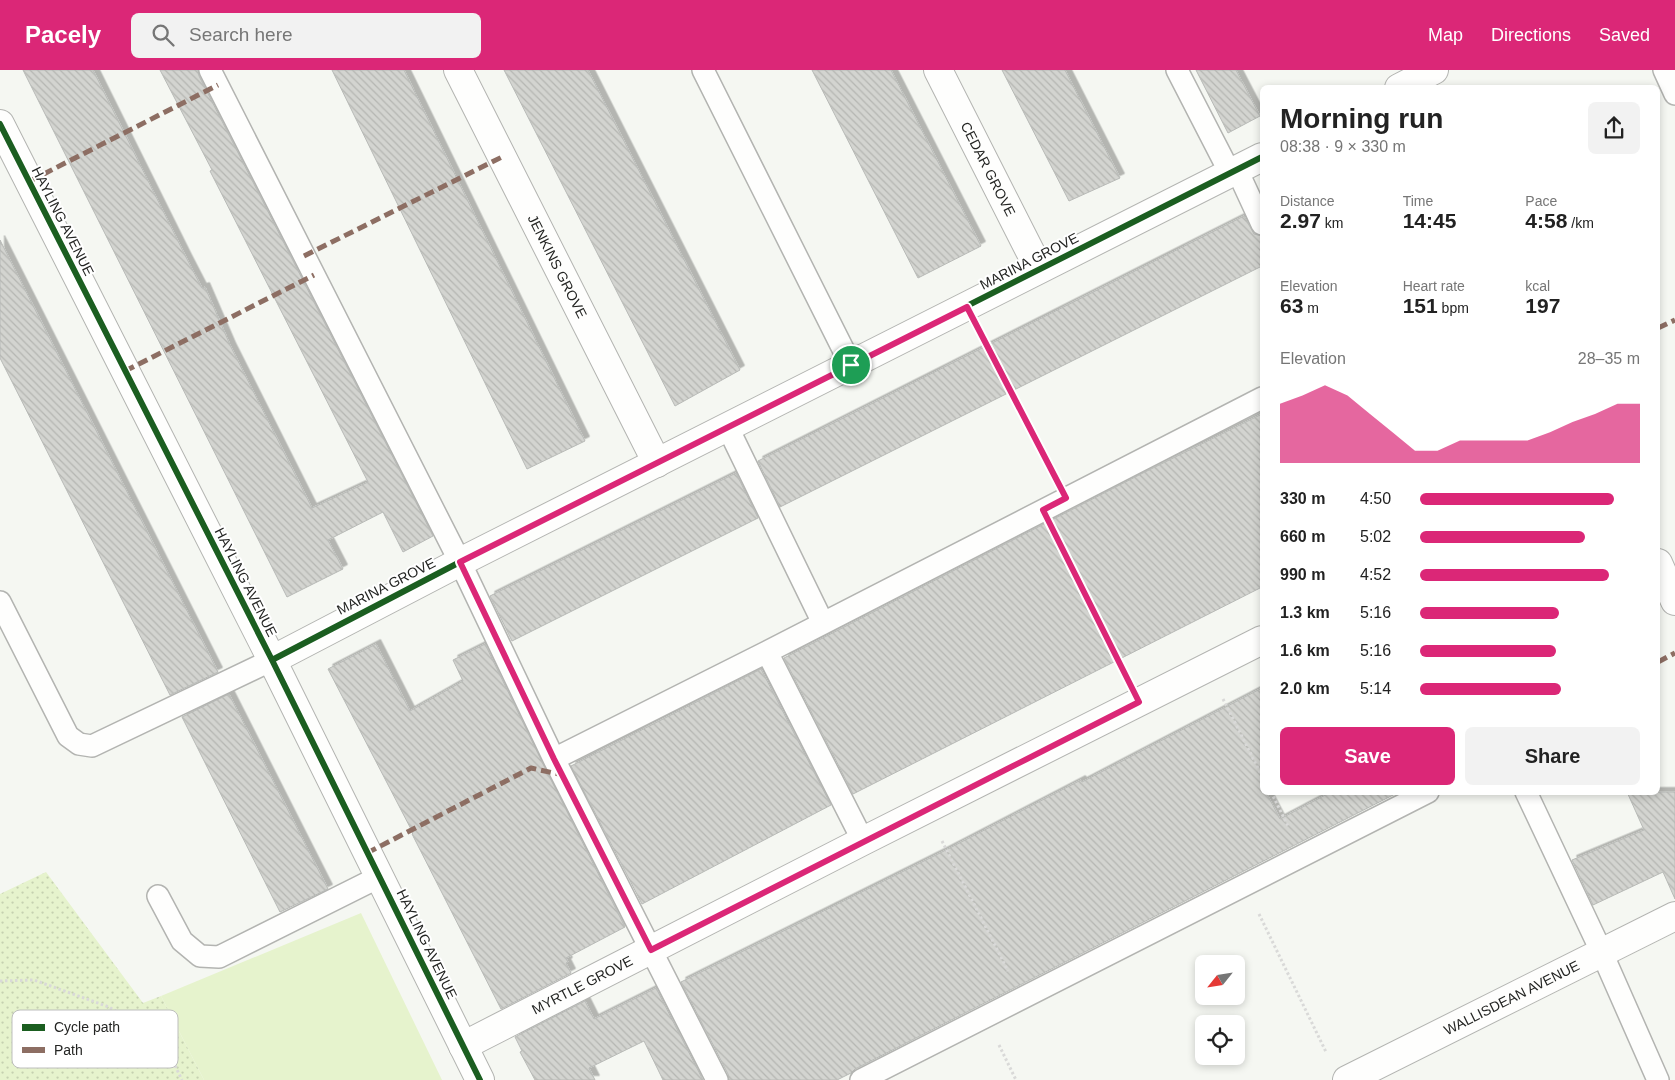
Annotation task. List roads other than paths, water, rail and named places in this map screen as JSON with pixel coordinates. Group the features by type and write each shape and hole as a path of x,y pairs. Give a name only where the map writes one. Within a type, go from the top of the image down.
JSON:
{"street":[{"name":"JENKINS GROVE","path":"458,70 657,463"},
{"name":"CEDAR GROVE","path":"938,70 1039,269"},
{"path":"1405,85 1434,70 1440,85"},
{"name":"HAYLING AVENUE","path":"1,128 272,660 480,1080"},
{"name":"MARINA GROVE","path":"272,660 460,562 1260,158"},
{"path":"1660,567 1675,600"},
{"name":"MYRTLE GROVE","path":"463,1046 863,841 1260,641"},
{"name":"WALLISDEAN AVENUE","path":"1347,1080 1675,916"}],"lane":[{"path":"210,70 460,562 554,759 717,1080"},
{"path":"702,70 851,365"},
{"path":"1177,70 1260,220"},
{"path":"1664,70 1675,94"},
{"path":"554,759 1260,399"},
{"path":"728,428 823,623"},
{"path":"0,602 68,736 79,744 92,746 272,660"},
{"path":"767,652 863,841"},
{"path":"861,1080 1422,795"},
{"path":"1527,795 1602,953 1658,1080"},
{"path":"158,896 182,941 200,956 219,957 379,876"}]}
